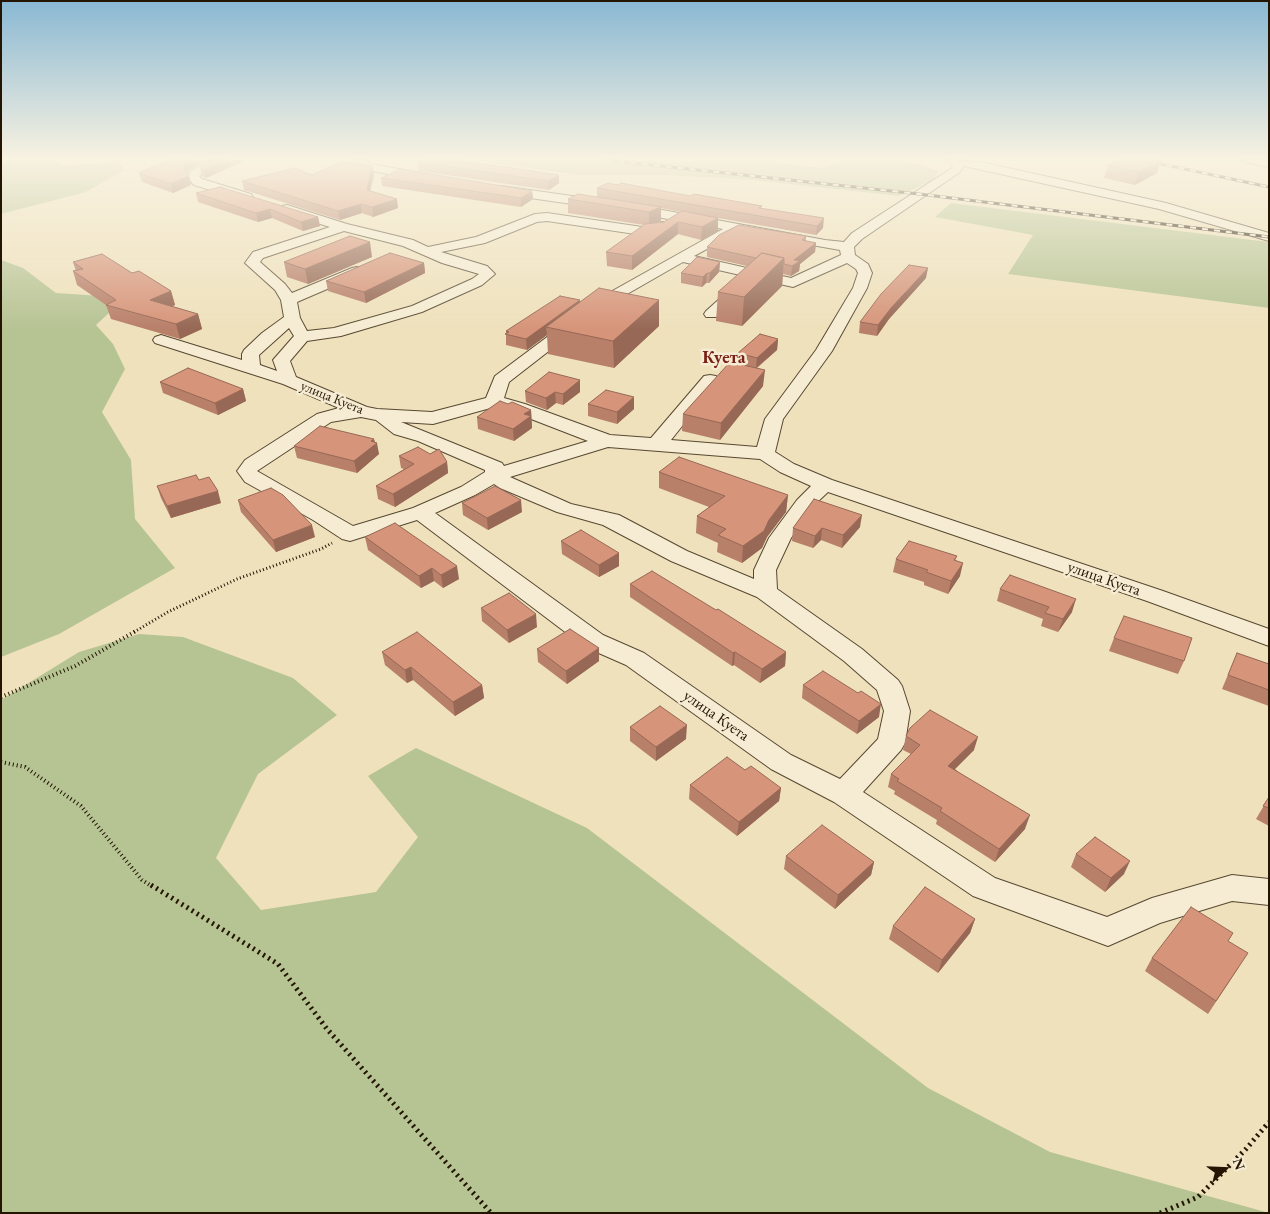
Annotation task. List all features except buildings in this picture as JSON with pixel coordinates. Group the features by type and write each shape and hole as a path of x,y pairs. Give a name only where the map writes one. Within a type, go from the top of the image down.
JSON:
{"street":[{"path":"312,217 408,243 446,260 482,269 488,274 477,282 417,309 335,333 302,337 292,318 289,300 280,287 252,263 258,255 343,226"},
{"path":"428,251 480,240 534,218 557,217 649,232 658,230 679,218"},
{"path":"671,217 736,228 848,252 863,267 864,273 860,288 824,351 774,419 765,454"},
{"path":"681,257 793,283 848,252 857,236 886,217"},
{"path":"1199,217 1269,237"},
{"path":"494,401 501,380 603,302 736,228"},
{"path":"289,300 370,265"},
{"path":"712,314 755,275"},
{"path":"252,368 250,354 268,336 292,318"},
{"name":"улица Куета","path":"289,380 281,360 302,337"},
{"name":"улица Куета","path":"161,340 289,380 369,413 434,418 494,401 519,408 607,441 765,454 787,468 824,484 1155,596 1269,638"},
{"path":"656,444 710,380"},
{"path":"420,512 350,534 321,515 252,478 247,471 252,464 324,418 336,414 369,413 401,430 425,437 495,467 496,475 507,484 564,508 611,520 679,556 765,592 853,655 889,686 897,711 890,742 844,794"},
{"path":"425,437 434,418"},
{"name":"улица Куета","path":"607,441 496,475 468,491 420,512 594,641 635,659 781,762 844,794 984,886 1108,932 1152,912 1232,888 1269,892"},
{"path":"765,592 765,570 780,538 804,504 824,484"}],"path":[{"path":"1,698 76,666 168,612 237,580 320,549 350,534"},
{"path":"1,762 25,767 81,806 142,880 278,964 327,1029 492,1213"},
{"path":"1160,1213 1198,1197 1246,1149 1269,1122"}],"green space":[{"path":"935,217 1062,217 1269,242 1269,308 1008,274 1033,235"},
{"path":"1,260 23,268 56,293 102,296 111,311 96,325 113,344 125,369 102,412 131,460 135,519 175,568 59,634 1,657"},
{"path":"139,634 183,637 293,678 337,715 258,774 216,858 261,910 376,892 418,837 368,776 416,748 587,828 928,1088 1050,1152 1269,1213 1,1213 1,700 79,652"}],"railway":[{"path":"1103,217 1269,237"}],"district":[{"name":"Куета","path":"724,358"}]}
